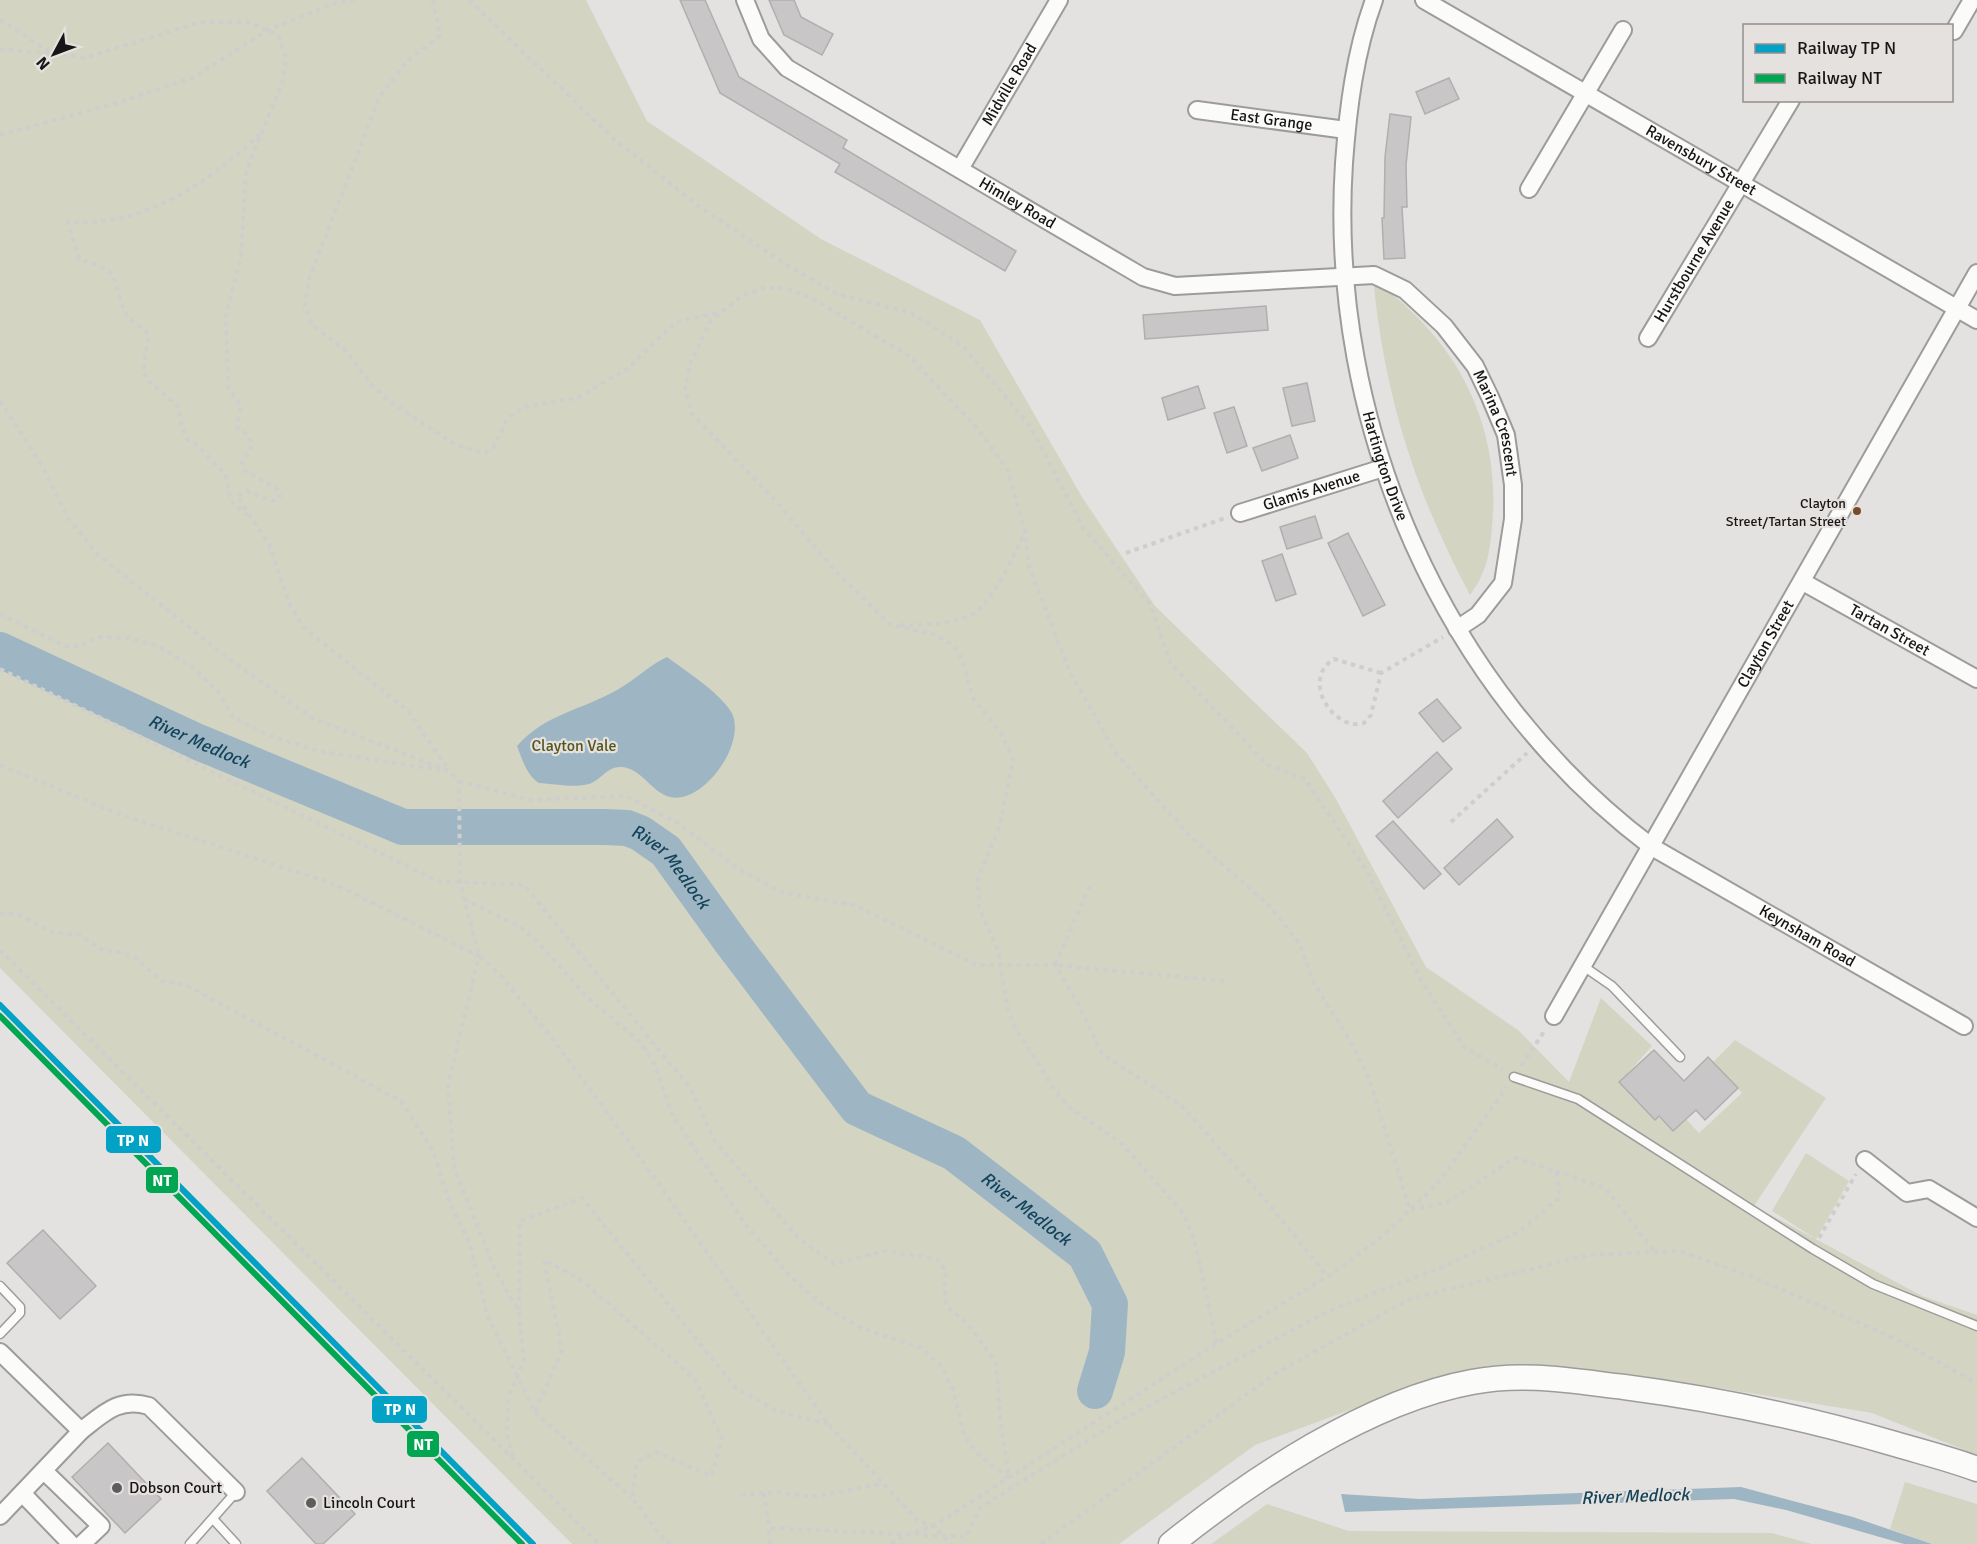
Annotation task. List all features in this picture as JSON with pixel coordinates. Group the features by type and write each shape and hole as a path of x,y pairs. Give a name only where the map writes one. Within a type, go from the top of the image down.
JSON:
{"street":[{"name":"Himley Road","path":"745,0 761,39 787,69 1143,277 1175,286 1344,275"},
{"name":"Midville Road","path":"960,169 1059,0"},
{"name":"Hartington Drive","path":"1374,0 1363,29 1346,130 1341,211 1344,275 1359,369 1383,468 1423,567 1457,628 1495,686 1539,742 1593,798 1652,847"},
{"path":"1954,31 1972,0"},
{"name":"Ravensbury Street","path":"1433,2 1586,96 1977,320"},
{"path":"1529,189 1623,30"},
{"name":"Hurstbourne Avenue","path":"1648,338 1790,102"},
{"name":"East Grange","path":"1197,110 1346,130"},
{"name":"Clayton Street","path":"1554,1016 1977,273"},
{"name":"Marina Crescent","path":"1344,275 1374,275 1405,290 1425,306 1475,366 1506,435 1513,485 1513,519 1503,584 1478,615 1457,628"},
{"name":"Glamis Avenue","path":"1240,513 1383,468"},
{"name":"Tartan Street","path":"1803,582 1977,679"},
{"name":"Keynsham Road","path":"1652,847 1964,1026"},
{"path":"1865,1160 1907,1193 1929,1189 1977,1218"},
{"path":"0,1352 81,1431"},
{"path":"1171,1544 1204,1518 1323,1440 1422,1396 1469,1382 1501,1377 1532,1375 1675,1394 1766,1410 1857,1433 1977,1469"},
{"path":"0,1516 45,1472 81,1431 109,1409 133,1401 149,1406 236,1492"},
{"path":"45,1472 101,1526 82,1544"},
{"path":"23,1494 71,1544"}],"lane":[{"path":"1583,966 1612,986 1680,1057"},
{"path":"1514,1077 1578,1099 1813,1249 1873,1284 1977,1326"},
{"path":"0,1286 20,1307 20,1313 0,1334"},
{"path":"190,1544 214,1520 236,1492"},
{"path":"214,1520 236,1544"}],"path":[{"path":"0,135 114,104 194,77 268,30 335,3 358,0"},
{"path":"433,0 440,36 407,61 380,96 309,279 305,305 312,325 346,351 371,384 390,402 456,445 484,453 493,448 508,418 524,407 577,398 627,369 676,322 722,312"},
{"path":"469,0 614,139 701,208 787,265 837,294 911,313 963,346 1030,426 1084,529 1150,604 1171,664 1268,765 1305,779 1367,871 1421,980 1464,1047 1514,1077"},
{"path":"0,20 50,52 84,58"},
{"path":"0,49 84,58 201,22 248,22 278,35 286,57 282,80 246,172 241,258 225,313 228,387 241,406 237,427 247,434 253,445 242,462 244,470 280,491 279,499 272,501 247,491 237,496 269,544 290,605 303,627 407,710 449,771 459,781 531,800 626,796 676,822 737,868 780,892 854,905 976,965 1055,965 1225,981"},
{"path":"253,520 231,501 225,474 198,446 187,439 181,424 178,406 148,381 143,370 149,335 126,314 119,285 109,269 79,259 68,222 93,224 149,212 229,164 261,133"},
{"path":"1218,1344 1194,1239 1183,1213 1121,1143 1069,1107 1054,1089 1015,1027 1007,1006 998,950 979,908 978,879 1000,825 1013,760 1001,733 973,698 963,659 952,644 932,634 891,625 838,574 773,498 692,414 685,387 690,364 710,322 741,296 763,288 786,288 814,300 909,356 978,429 1007,469 1025,531 1029,566 1038,596 1069,670 1117,755 1191,837 1268,904 1299,943 1314,983 1354,1047 1369,1078 1410,1210"},
{"path":"0,401 43,467 68,518 97,554 229,659 314,719 449,771"},
{"path":"1126,553 1240,513"},
{"path":"891,625 929,626 977,611 1011,564 1025,531"},
{"path":"0,614 65,646 81,646 98,637 129,638 158,646 192,666 218,691 233,717 265,734 318,751 449,771"},
{"path":"1381,673 1334,659 1324,665 1320,672 1319,689 1325,703 1335,714 1350,724 1364,723 1371,716 1381,673 1457,628"},
{"path":"0,669 438,881 524,885 692,1089 714,1140 799,1239 834,1264 884,1251 937,1258 946,1271 944,1286 947,1307 967,1323 996,1362 1000,1417 1009,1478"},
{"path":"1451,822 1539,742"},
{"path":"0,765 119,814 334,884 479,956 501,976 551,1037 631,1144 830,1425 918,1521 934,1526 951,1544"},
{"path":"459,781 460,883 479,956 448,1085 454,1168 494,1268 519,1313"},
{"path":"1055,965 1090,886"},
{"path":"464,899 517,926 535,939 585,995 640,1042 653,1061 674,1118 745,1224 790,1278 824,1306 861,1328 921,1348 940,1365 953,1390 964,1435 977,1454 1009,1478"},
{"path":"0,913 20,915 52,932 80,935 104,951 116,951 136,958 161,981 186,985 401,1101 433,1151 449,1201 470,1244 487,1315 535,1412 632,1498 665,1541 671,1544"},
{"path":"0,950 599,1544"},
{"path":"1055,965 1079,1005 1102,1054 1181,1105 1268,1203 1327,1276"},
{"path":"891,1544 906,1535 934,1526 1327,1276 1384,1235 1437,1184 1514,1077 1554,1016"},
{"path":"1410,1210 1448,1202 1515,1158 1605,1188 1655,1252"},
{"path":"1813,1249 1865,1160"},
{"path":"769,1528 966,1537 981,1507 1114,1424 1329,1311 1445,1266 1520,1231 1560,1197 1556,1171"},
{"path":"514,1460 507,1436 508,1398 524,1360 519,1313 520,1221 582,1198 736,1388 777,1411 830,1425"},
{"path":"1043,1543 1276,1373 1410,1299 1588,1255 1680,1251 1753,1277 1896,1339 1977,1383"},
{"path":"535,1412 562,1350 544,1260 580,1279 695,1379 722,1439 711,1476 656,1452 637,1462 632,1498"},
{"path":"741,1495 777,1492 812,1497 882,1484"},
{"path":"764,1493 770,1544"}],"green space":[{"name":"Clayton Vale","path":"0,0 586,0 647,121 821,239 980,320 1082,497 1155,606 1307,753 1336,799 1426,967 1518,1030 1569,1082 1601,998 1652,1046 1620,1082 1673,1131 1686,1119 1699,1133 1742,1093 1713,1062 1735,1040 1826,1098 1754,1206 1922,1296 1977,1315 1977,1455 1872,1413 1694,1384 1507,1365 1436,1378 1255,1445 1119,1544 572,1544 0,968"},
{"path":"1374,286 1386,290 1398,299 1438,340 1468,388 1479,414 1492,469 1492,527 1486,563 1470,595 1434,521 1406,445 1386,368"},
{"path":"1806,1153 1849,1181 1816,1239 1772,1211"},
{"path":"1905,1482 1977,1504 1977,1544 1932,1544 1890,1529"},
{"path":"1267,1504 1349,1531 1772,1533 1812,1544 1211,1544"}],"water":[{"path":"667,657 717,696 730,710 735,722 734,737 729,752 721,767 710,780 697,791 683,797 670,797 627,768 615,768 589,784 577,786 539,783 531,776 517,746 528,735 552,719 617,690"},
{"path":"1741,1487 1853,1517 1932,1544 1904,1544 1786,1510 1734,1499 1345,1512 1341,1494 1420,1499"}],"building":[{"path":"680,0 705,0 739,77 847,140 843,148 1016,251 1005,271 835,172 840,164 720,93"},
{"path":"769,0 794,0 801,17 833,34 822,55 784,35"},
{"path":"1449,78 1459,99 1425,114 1416,92"},
{"path":"1390,114 1411,117 1406,165 1407,207 1402,207 1405,258 1384,259 1382,218 1384,218 1385,157"},
{"path":"1266,306 1268,330 1145,339 1143,315"},
{"path":"1307,383 1315,421 1292,426 1283,388"},
{"path":"1198,386 1205,408 1168,420 1162,398"},
{"path":"1234,407 1247,446 1227,453 1214,413"},
{"path":"1290,435 1298,458 1262,471 1253,448"},
{"path":"1315,516 1322,538 1287,549 1280,527"},
{"path":"1348,533 1385,605 1363,616 1328,543"},
{"path":"1282,554 1296,594 1276,601 1262,561"},
{"path":"1437,699 1461,728 1443,742 1419,713"},
{"path":"1437,752 1452,769 1398,818 1383,801"},
{"path":"1497,819 1513,837 1459,885 1444,868"},
{"path":"1393,821 1441,874 1424,889 1376,836"},
{"path":"1654,1050 1684,1081 1708,1057 1738,1088 1705,1120 1696,1110 1673,1131 1659,1116 1655,1120 1619,1082"},
{"path":"43,1230 96,1286 60,1319 7,1263"},
{"name":"Dobson Court","path":"108,1443 161,1499 125,1533 72,1477"},
{"name":"Lincoln Court","path":"302,1458 355,1514 323,1544 316,1544 267,1491"}],"waterway":[{"name":"River Medlock","path":"0,650 198,742 403,827 605,827 627,828 640,833 666,851 732,943 857,1108 954,1153 1085,1254 1110,1304 1107,1352 1095,1391"}],"transit line":[{"path":"0,1005 533,1544"}],"rail line":[{"name":"NT","path":"0,1016 522,1544"}],"place":[{"name":"Clayton Street/Tartan Street","path":"1857,511"},
{"name":"Dobson Court","path":"117,1488"},
{"name":"Lincoln Court","path":"311,1503"}]}
